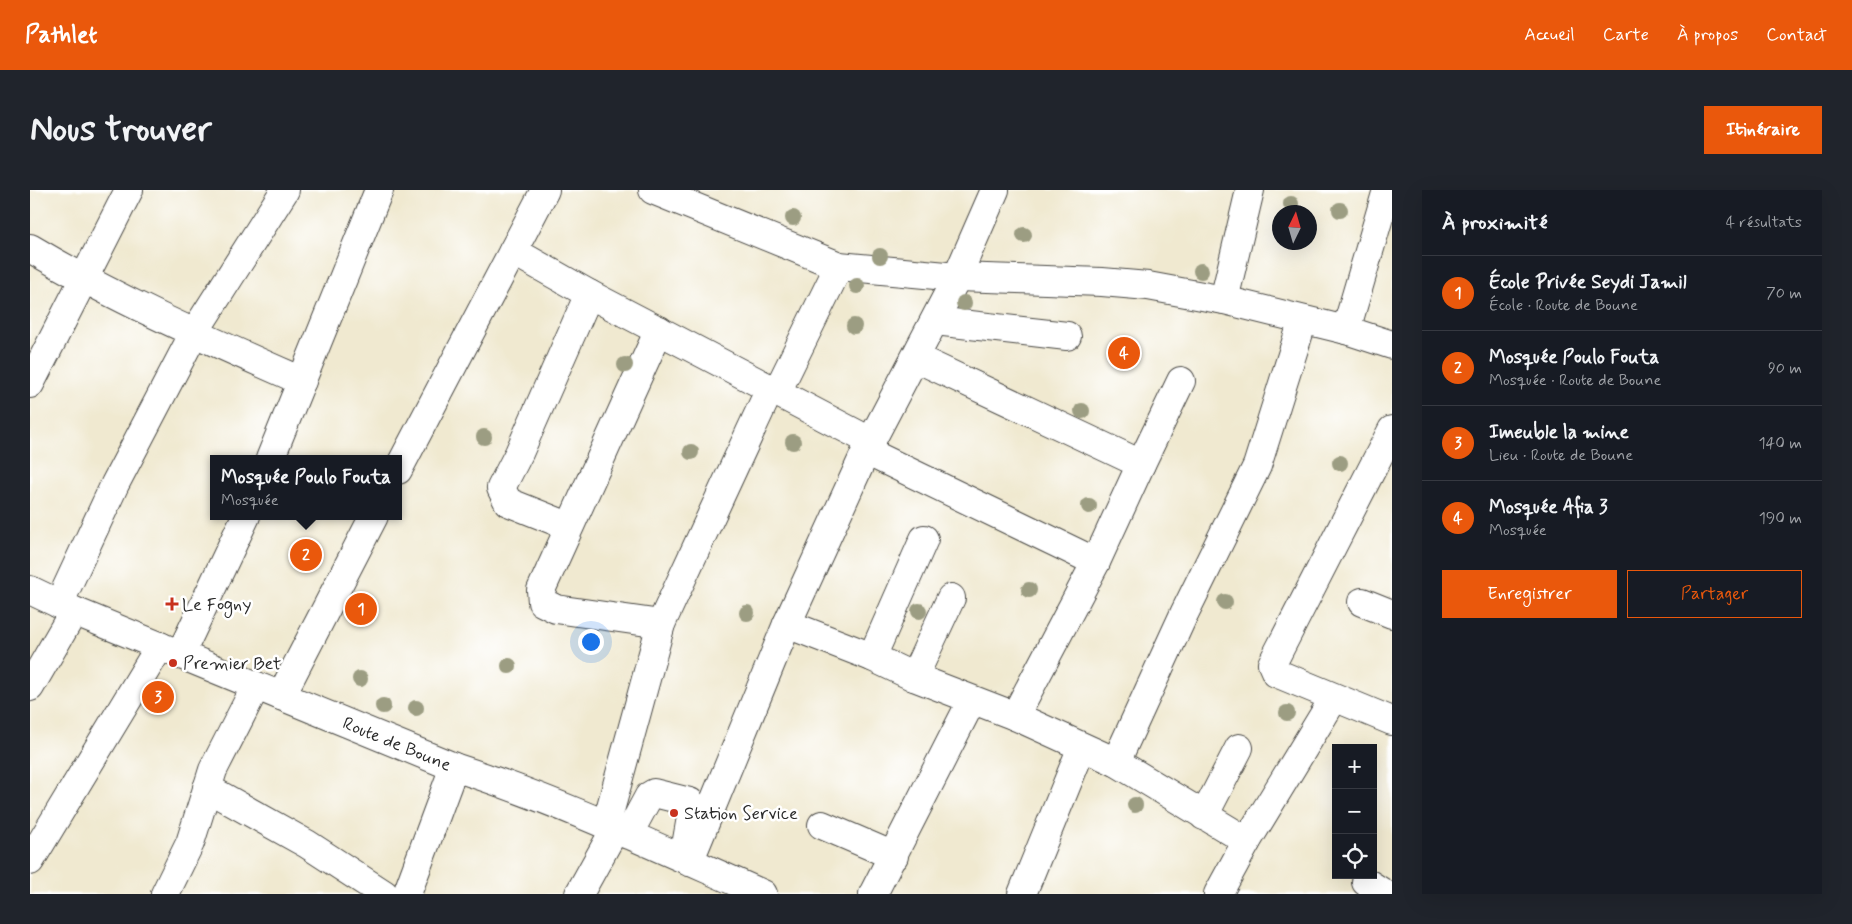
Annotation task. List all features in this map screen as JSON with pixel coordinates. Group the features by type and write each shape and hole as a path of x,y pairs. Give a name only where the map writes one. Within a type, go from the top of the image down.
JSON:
{"street":[{"path":"30,384 129,190"},
{"path":"30,688 67,607 115,484 194,333 285,190"},
{"path":"272,455 379,190"},
{"path":"402,462 545,190"},
{"path":"653,190 696,197 839,266 957,277 1102,282 1148,286 1224,300 1346,330 1392,345"},
{"path":"686,860 787,624 869,446 936,321 995,190"},
{"path":"1224,300 1250,190"},
{"path":"1346,330 1388,190"},
{"path":"30,248 84,280 194,333 302,381"},
{"path":"513,251 589,294 774,390 869,446 1096,562"},
{"path":"616,830 661,624 698,539 839,266"},
{"path":"568,526 508,502 501,488 519,453 589,294"},
{"path":"1116,762 1184,614 1257,466 1303,320"},
{"path":"936,321 1067,336"},
{"path":"660,330 568,526 541,590 542,602 556,609 661,624"},
{"path":"916,358 1141,464"},
{"path":"1015,716 1096,562 1181,381"},
{"path":"1392,430 1382,471 1272,664 1276,673 1392,720"},
{"path":"30,861 170,650 244,520"},
{"path":"166,894 190,843 213,770 268,691 372,520"},
{"path":"872,657 924,540"},
{"name":"Route de Boune","path":"30,590 268,691 454,767 530,793 763,894"},
{"path":"914,677 951,598"},
{"path":"1362,602 1392,614"},
{"path":"787,624 872,657 914,677 1015,716 1116,762 1247,841"},
{"path":"1218,894 1247,841 1334,698"},
{"path":"873,894 972,700"},
{"path":"1022,894 1082,747"},
{"path":"1204,816 1239,748"},
{"path":"407,894 454,767"},
{"path":"207,788 291,835 384,894"},
{"path":"579,894 616,830 654,793 690,802 693,806 686,860"},
{"path":"822,825 894,856"}],"place":[{"name":"Mosquée Afia 3","path":"1124,353"},
{"name":"Mosquée Poulo Fouta","path":"306,555"},
{"name":"Le Fogny","path":"172,604"},
{"name":"École Privée Seydi Jamil","path":"361,609"},
{"name":"Premier Bet","path":"173,663"},
{"name":"Imeuble la mine","path":"158,697"},
{"name":"Station Service","path":"674,813"}]}
